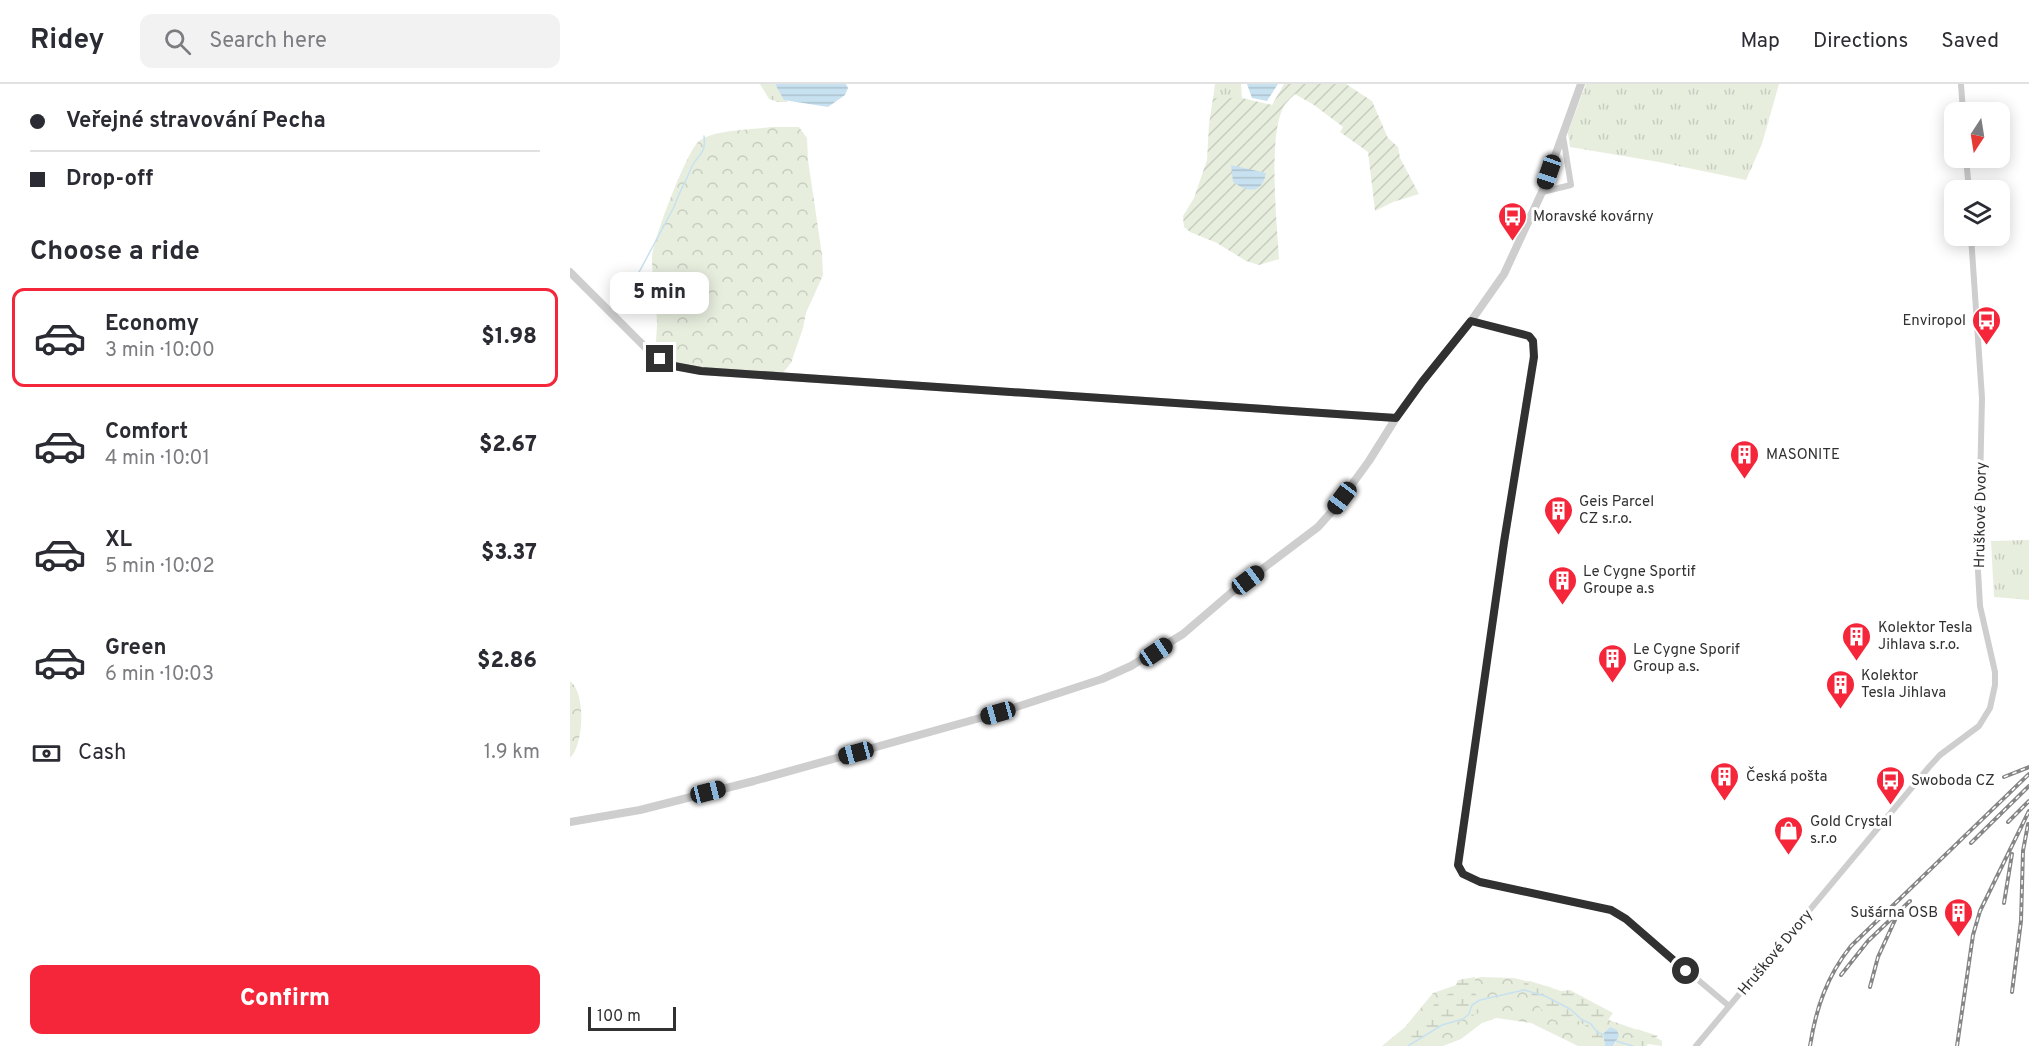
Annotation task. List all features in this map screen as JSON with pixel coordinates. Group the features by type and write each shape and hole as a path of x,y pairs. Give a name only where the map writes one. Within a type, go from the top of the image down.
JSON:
{"street":[{"path":"570,822 640,810 918,736 1073,689 1131,666 1183,634 1233,592 1318,527 1351,488 1422,382 1496,288 1542,192 1581,84"},
{"path":"1961,84 1962,102"},
{"path":"1542,192 1571,185 1563,133"},
{"name":"Hruškové Dvory","path":"1471,321 1529,336 1532,338 1534,347 1458,859 1460,870 1468,878 1480,882 1611,910 1626,919 1729,1006 1929,767 1940,755 1979,726 1990,708 1996,676 1980,606 1978,571 1982,398 1972,246"},
{"path":"570,272 648,350 674,366 701,371 1396,418"},
{"path":"1696,1046 1729,1006"}],"green space":[{"path":"760,84 775,84 788,102 769,99"},
{"path":"1215,84 1241,84 1242,98 1213,98"},
{"path":"1284,84 1346,84 1372,101 1388,138 1398,147 1400,158 1419,194 1393,202 1375,211 1368,152 1340,132 1343,127 1295,94 1283,108 1276,139 1275,181 1279,259 1259,265 1246,261 1217,243 1190,232 1184,227 1183,216 1194,198 1207,160 1213,98 1242,98 1272,105"},
{"path":"1586,84 1779,84 1762,144 1746,180 1570,147 1568,132"},
{"path":"799,127 807,138 808,160 822,255 823,275 806,313 791,363 782,374 702,369 672,362 662,356 656,344 657,321 652,258 658,234 678,181 692,151 703,138 732,131"},
{"path":"2029,540 2029,600 1994,597 1991,541"},
{"path":"570,681 579,696 581,719 578,742 570,758"},
{"path":"1475,977 1476,996 1485,1010 1441,1030 1422,1046 1407,1046 1404,1038 1413,1025 1423,1018 1437,1001 1453,991 1458,980"},
{"path":"1480,977 1514,978 1550,987 1609,1020 1652,1035 1662,1041 1662,1046 1648,1044 1646,1046 1613,1046 1617,1041 1603,1034 1605,1046 1578,1046 1531,1023 1496,1018 1482,1023 1461,1039 1443,1046 1382,1046 1405,1027 1433,993"},
{"path":"1530,981 1561,991 1570,990 1613,1013 1601,1031 1602,1046 1596,1046 1589,1028 1573,1015 1554,1020 1545,1014 1523,982"},
{"path":"1637,1029 1658,1036 1646,1042 1644,1046 1627,1046"}],"water":[{"path":"775,84 846,84 848,88 845,95 828,107 784,100"},
{"path":"1247,84 1278,84 1267,101 1252,98"},
{"path":"1231,165 1266,173 1264,180 1253,190 1244,188 1233,182"},
{"path":"1610,1027 1617,1030 1619,1036 1613,1046 1605,1046 1603,1034"}],"waterway":[{"path":"616,315 674,207 692,166 704,148 704,136"},
{"path":"1408,1046 1442,1025 1463,1019 1469,1014 1472,1005 1480,1000 1524,990 1545,996 1570,1009 1591,1024 1597,1032 1604,1035"},
{"path":"1616,1041 1633,1046"}],"railway":[{"path":"2004,777 2029,767"},
{"path":"1810,1046 1824,993 1835,969 1851,946 2029,774"},
{"path":"1971,843 2029,786"},
{"path":"2008,822 2029,801"},
{"path":"1957,1046 1973,935 1980,911 2029,811"},
{"path":"2012,992 2021,921 2023,851 2028,824"},
{"path":"2004,903 2012,854"},
{"path":"1841,975 1868,941 1910,901"},
{"path":"1870,987 1878,957 1895,920"}],"place":[{"name":"Moravské kovárny","path":"1512,242"},
{"name":"Enviropol","path":"1987,346"},
{"name":"MASONITE","path":"1745,480"},
{"name":"Geis Parcel CZ s.r.o.","path":"1558,536"},
{"name":"Le Cygne Sportif Groupe a.s","path":"1562,606"},
{"name":"Kolektor Tesla Jihlava s.r.o.","path":"1857,662"},
{"name":"Le Cygne Sporif Group a.s.","path":"1612,684"},
{"name":"Kolektor Tesla Jihlava","path":"1840,710"},
{"name":"Česká pošta","path":"1725,802"},
{"name":"Swoboda CZ","path":"1890,806"},
{"name":"Gold Crystal s.r.o","path":"1789,856"},
{"name":"Sušárna OSB","path":"1959,938"}],"route":[{"path":"660,359 674,366 701,371 1396,418 1471,321 1529,336 1533,341 1534,357 1504,542 1458,865 1468,878 1480,882 1611,910 1626,919 1686,971"}]}
